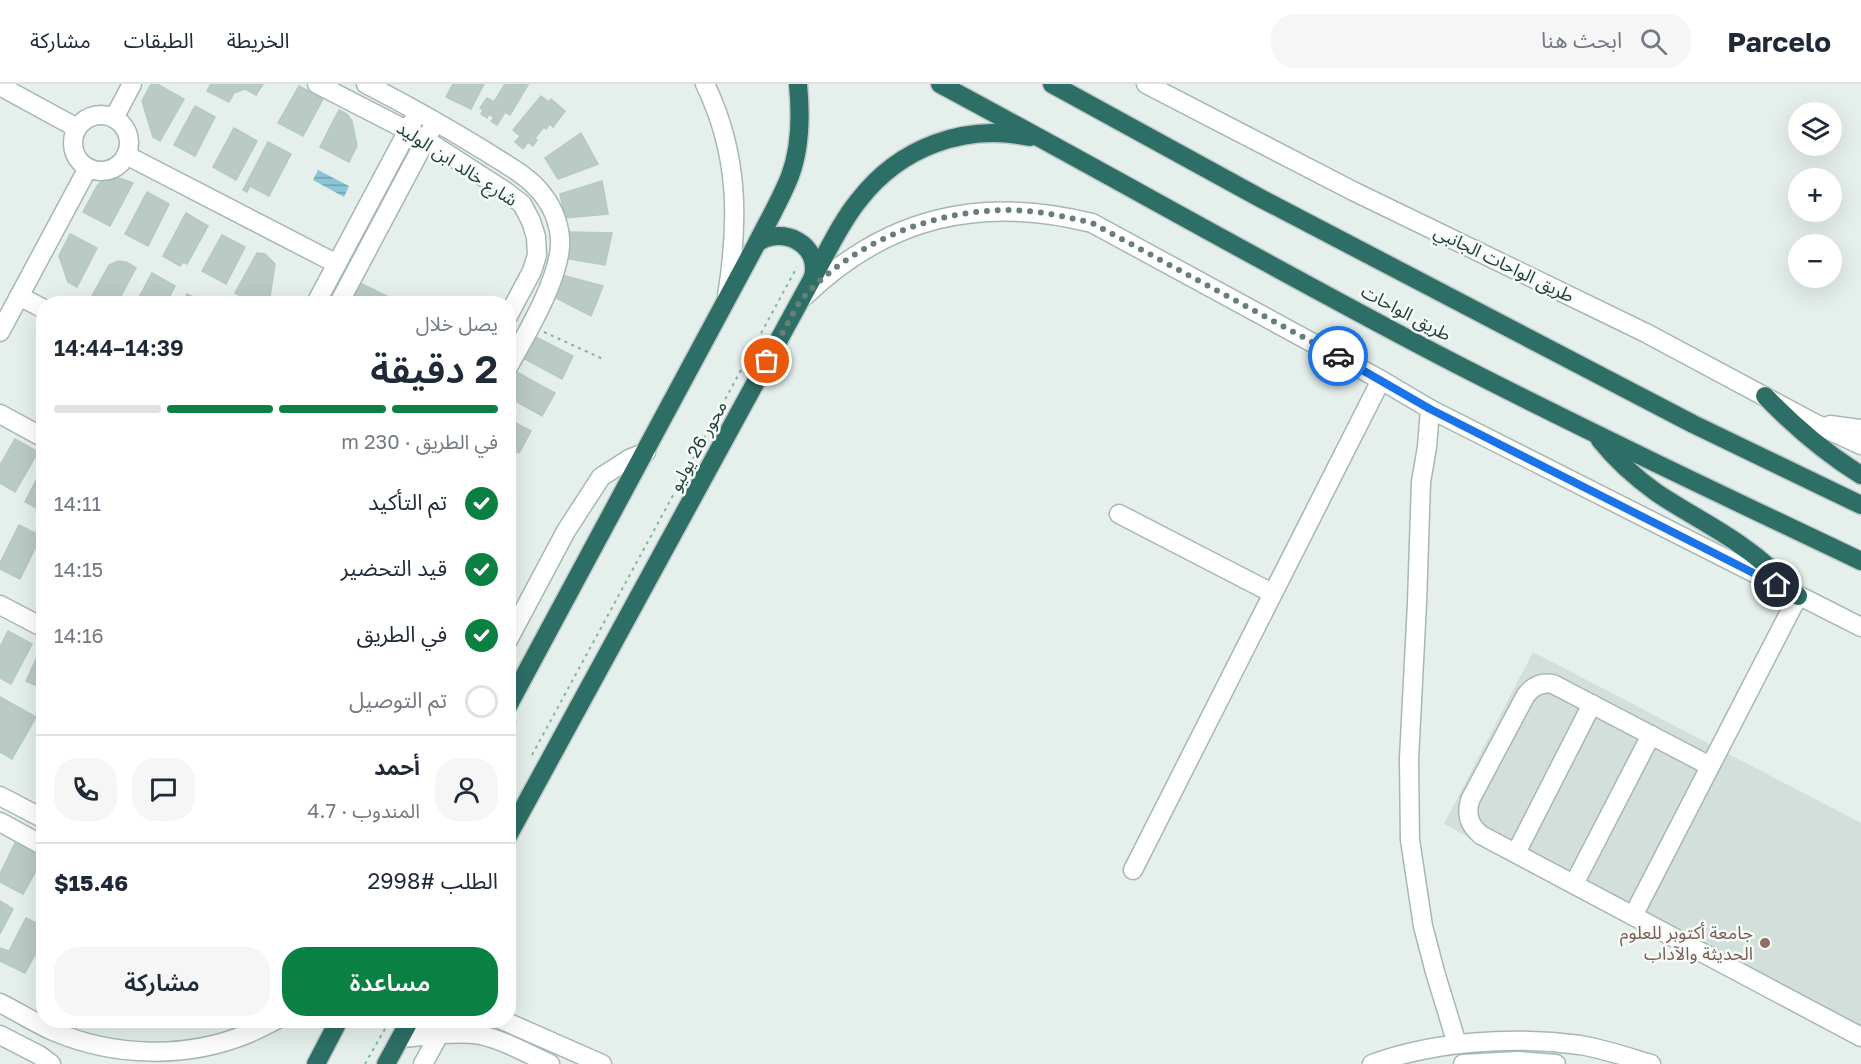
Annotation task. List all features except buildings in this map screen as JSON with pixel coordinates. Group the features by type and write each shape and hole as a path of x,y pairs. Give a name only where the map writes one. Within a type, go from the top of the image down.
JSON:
{"highway":[{"path":"516,706 790,176 796,153 800,106 798,84"},
{"name":"طريق الواحات","path":"940,84 1320,291 1595,434 1861,561"},
{"name":"طريق الواحات","path":"1053,84 1260,198 1693,424 1861,505"},
{"name":"محور 26 يوليو","path":"516,821 812,279 858,201 887,170 904,158 943,140 975,134 1007,133 1048,142"},
{"path":"757,243 770,236 778,235 801,243 807,248 814,263 812,279"},
{"path":"1765,396 1803,433 1861,475"},
{"path":"1595,434 1608,450 1640,480 1753,554 1798,596"},
{"path":"316,1064 335,1028"},
{"path":"386,1064 406,1028"}],"street":[{"path":"114,118 132,84"},
{"name":"شارع خالد ابن الوليد","path":"317,84 426,140 522,204 537,237 537,255 532,272 516,301"},
{"name":"شارع خالد ابن الوليد","path":"366,84 436,121 514,169 543,194 552,209 558,226 560,243 558,261 516,352"},
{"path":"705,84 722,123 733,182 735,222 726,300"},
{"name":"طريق الواحات الجانبي","path":"1146,84 1353,191 1646,333 1814,423 1861,445"},
{"path":"0,86 77,128"},
{"path":"320,296 418,111"},
{"path":"98,115 114,118 121,124 128,139 126,155 114,168 96,171 88,168 81,162 73,146 77,128 90,117 98,115"},
{"path":"343,296 436,121"},
{"path":"126,155 337,264"},
{"path":"0,332 88,168"},
{"path":"801,299 830,273 869,246 922,223 949,216 1006,210 1035,211 1092,223 1430,409 1861,627"},
{"path":"19,296 36,305"},
{"path":"1133,870 1381,380"},
{"path":"1430,409 1427,447 1420,482 1417,603 1408,759 1410,840 1423,926 1457,1044"},
{"path":"0,414 36,434"},
{"path":"1814,423 1861,429"},
{"path":"516,625 566,531 602,477 629,459 646,452"},
{"path":"1119,514 1272,593"},
{"path":"1633,916 1798,596"},
{"path":"0,605 36,624"},
{"path":"1710,766 1553,684 1543,683 1533,687 1526,695 1470,800 1467,810 1468,820 1481,835 1861,1037"},
{"path":"1516,853 1592,704"},
{"path":"1574,884 1651,735"},
{"path":"0,796 36,811"},
{"path":"0,822 36,842"},
{"path":"27,837 36,823"},
{"path":"0,1003 36,1022"},
{"path":"516,1027 579,1059 602,1064"},
{"path":"48,1028 85,1042 117,1049 150,1052 183,1050 215,1044 259,1028"},
{"path":"401,1038 443,1028 498,1041 550,1064"},
{"path":"423,1064 443,1028"},
{"path":"0,1035 39,1055 51,1064"},
{"path":"1372,1064 1408,1053 1457,1044 1510,1042 1582,1046 1650,1064"},
{"path":"1463,1064 1518,1061 1556,1064"}],"path":[{"path":"531,758 801,261"},
{"path":"530,326 605,360"},
{"path":"366,1064 386,1028"}],"shaded area":[{"name":"جامعة أكتوبر للعلوم الحديثة والآداب","path":"1533,652 1861,823 1861,1046 1444,824"}],"water":[{"path":"318,170 349,186 344,197 313,180"}],"way so far":[{"path":"767,361 801,299 822,279 869,246 922,223 949,216 1006,210 1035,211 1092,223 1338,356"}],"place":[{"name":"جامعة أكتوبر للعلوم الحديثة والآداب","path":"1765,943"}],"route":[{"path":"1338,356 1430,409 1777,585"}]}
